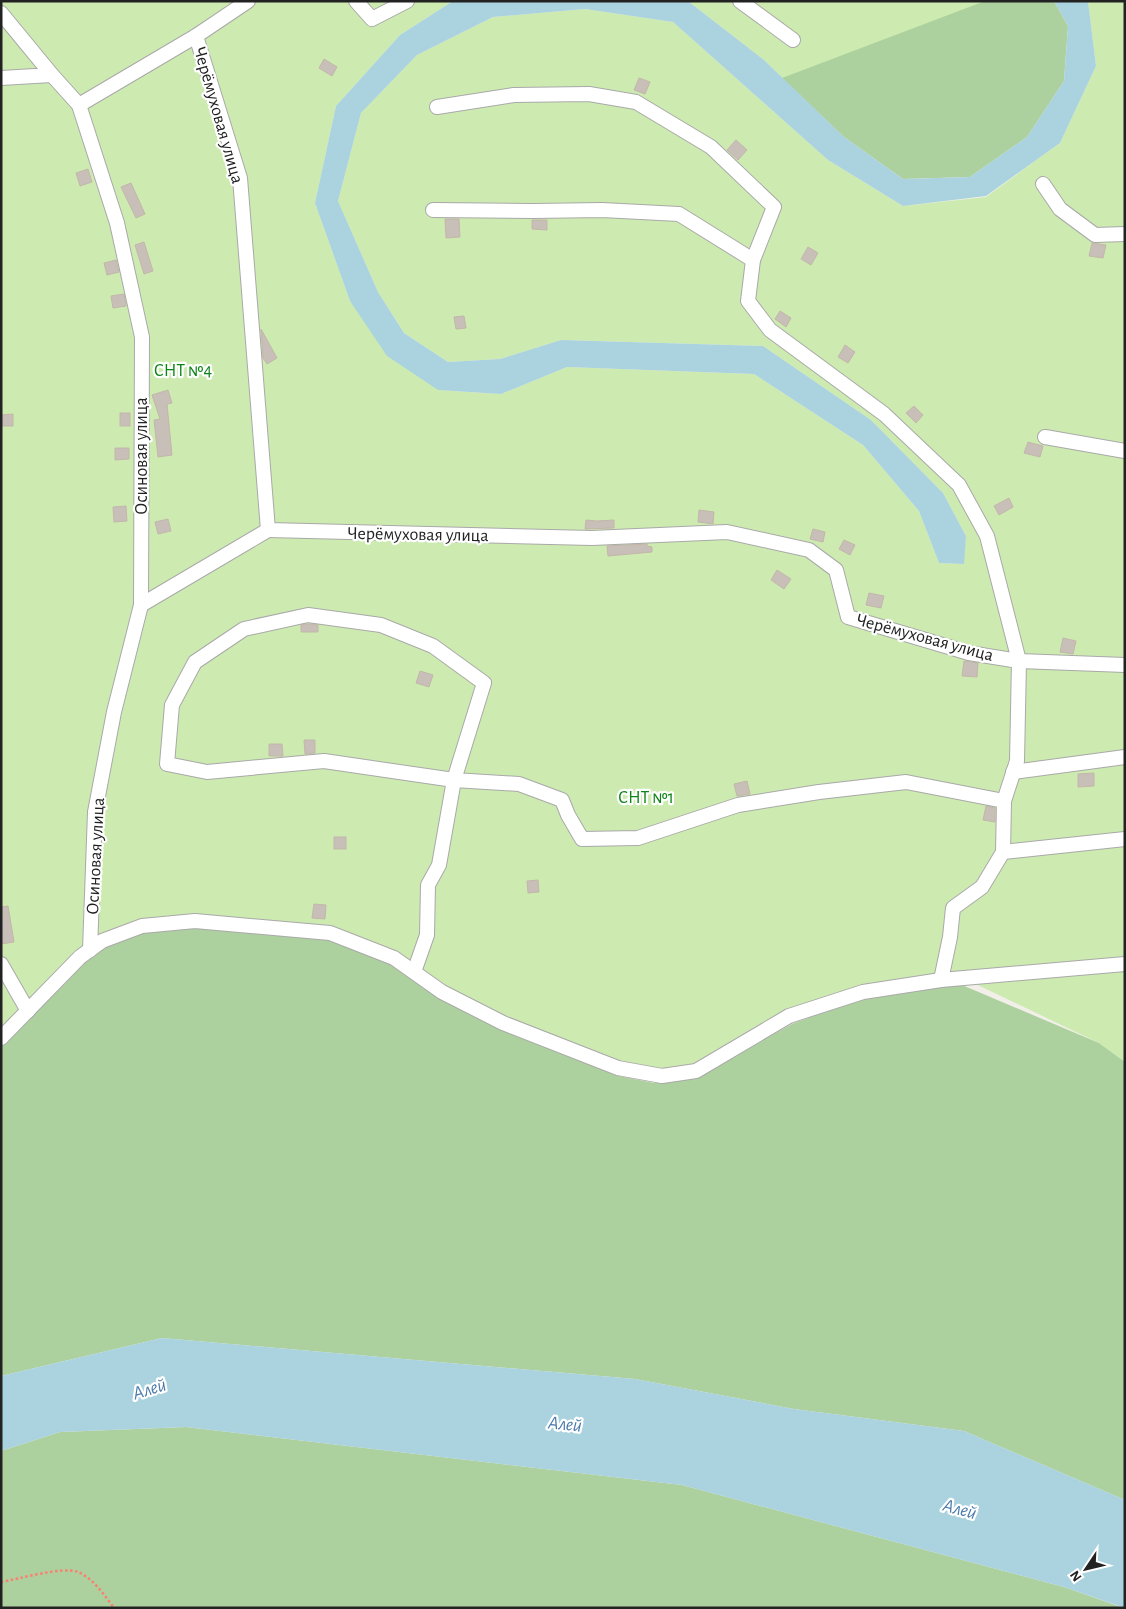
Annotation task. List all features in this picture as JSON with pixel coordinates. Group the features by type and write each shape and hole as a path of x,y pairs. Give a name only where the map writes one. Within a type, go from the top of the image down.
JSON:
{"street":[{"path":"1,13 79,105 196,36 248,1"},
{"path":"356,1 372,19 408,1"},
{"path":"740,1 792,40"},
{"name":"Черёмуховая улица","path":"196,36 240,178 268,530 592,538 727,532 809,550 836,570 848,617 969,653 1019,661"},
{"path":"1,78 52,75"},
{"path":"437,107 514,95 589,94 636,102 711,147 774,206 753,260 748,301 770,330 884,414 960,485 987,536 1019,661 1017,761 1004,801 1003,852 982,887 953,908 942,980"},
{"name":"Осиновая улица","path":"79,105 117,223 142,337 141,605 114,712 95,812 90,950"},
{"path":"1043,184 1060,209 1095,235 1125,234"},
{"path":"433,210 602,210 679,214 753,260"},
{"path":"1046,437 1125,452"},
{"path":"141,605 268,530"},
{"path":"414,972 427,936 428,885 439,865 454,780 484,683 433,646 381,625 308,614 244,629 195,662 172,705 167,764 207,772 324,761 454,780 519,784 562,800 568,815 582,839 638,838 738,805 819,792 906,782 1004,801"},
{"path":"1019,661 1125,665"},
{"path":"1013,772 1125,757"},
{"path":"1003,852 1125,839"},
{"path":"1,1038 80,957 102,941 142,926 195,921 330,933 394,958 442,992 503,1023 618,1068 662,1076 696,1071 790,1016 863,992 942,980 1125,964"},
{"path":"1,964 28,1011"}],"path":[{"path":"1,1582 69,1570 79,1572 97,1586 114,1608"}],"green space":[{"path":"1,1 453,1 400,35 336,106 315,203 350,301 438,390 501,394 567,367 754,374 863,445 919,511 939,563 963,564 966,536 943,493 871,420 763,346 561,340 500,359 448,362 404,333 378,292 338,201 361,113 417,55 493,17 585,9 673,22 828,160 903,206 986,197 1060,143 1096,66 1088,1 1125,1 1125,1062 1099,1043 963,978 941,980 789,1016 696,1071 655,1072 619,1065 1,1038"},
{"path":"688,1 1054,1 844,137 764,60"},
{"path":"985,1 1054,1 1068,26 1064,81 1027,137 970,177 903,179 844,137 782,78"},
{"path":"195,921 330,933 394,958 503,1023 614,1075 654,1083 694,1078 794,1023 863,999 946,986 962,985 1099,1043 1125,1062 1125,1500 964,1431 794,1409 635,1379 162,1338 1,1376 1,1038 102,941"},
{"path":"186,1427 682,1485 1064,1587 1124,1608 1,1608 1,1451 60,1432"}],"water":[{"path":"453,1 688,1 764,60 844,137 903,179 970,177 1027,137 1064,81 1068,26 1054,1 1088,1 1096,66 1060,143 986,196 903,206 828,160 673,22 585,9 493,17 417,55 361,113 338,201 378,292 404,333 448,362 500,359 561,340 763,346 871,420 943,493 966,536 964,564 939,563 919,511 863,445 754,374 567,367 501,394 438,390 387,356 350,301 315,203 336,106 400,35"},
{"name":"Алей","path":"162,1338 635,1379 794,1409 964,1431 1125,1500 1125,1608 1064,1587 682,1485 186,1427 60,1432 1,1451 1,1376"}],"building":[{"path":"324,59 337,67 332,76 319,68"},
{"path":"639,78 650,82 645,94 634,90"},
{"path":"736,140 747,150 738,160 727,150"},
{"path":"88,169 92,182 80,186 76,173"},
{"path":"131,183 145,214 136,218 121,187"},
{"path":"445,219 459,219 460,237 446,238"},
{"path":"532,220 547,220 547,230 532,229"},
{"path":"144,242 153,271 144,274 135,245"},
{"path":"1092,243 1106,245 1103,258 1089,256"},
{"path":"808,247 818,253 811,265 801,259"},
{"path":"116,260 119,272 107,275 104,263"},
{"path":"124,294 126,306 113,308 111,296"},
{"path":"780,311 791,318 786,327 775,319"},
{"path":"464,316 466,328 456,329 454,317"},
{"path":"261,329 277,358 267,364 263,358"},
{"path":"845,345 855,352 848,363 838,357"},
{"path":"168,390 172,403 167,404 172,455 158,457 154,420 160,419 152,395"},
{"path":"914,406 923,415 916,423 906,413"},
{"path":"120,413 130,413 130,426 120,426"},
{"path":"13,414 13,426 1,426 1,415"},
{"path":"1028,442 1043,446 1040,457 1024,453"},
{"path":"115,448 129,448 129,459 115,460"},
{"path":"1009,498 1013,507 999,515 994,506"},
{"path":"126,506 127,521 114,522 113,507"},
{"path":"699,510 714,512 713,524 698,522"},
{"path":"168,519 171,531 158,534 155,522"},
{"path":"586,520 614,520 614,528 585,529"},
{"path":"813,529 825,532 823,542 810,539"},
{"path":"844,540 855,545 850,555 839,549"},
{"path":"647,544 647,546 652,547 652,552 608,556 607,546"},
{"path":"777,570 791,579 784,589 771,580"},
{"path":"869,593 884,596 881,608 866,605"},
{"path":"301,625 318,625 318,632 301,632"},
{"path":"1063,638 1076,641 1073,654 1060,652"},
{"path":"964,661 978,663 977,677 962,676"},
{"path":"420,671 433,675 429,687 416,683"},
{"path":"304,740 315,740 315,753 305,754"},
{"path":"269,744 282,744 283,756 269,756"},
{"path":"1094,773 1094,786 1078,787 1078,774"},
{"path":"747,781 750,794 737,796 734,784"},
{"path":"986,806 995,808 995,822 983,820"},
{"path":"334,837 346,837 346,849 334,849"},
{"path":"538,880 539,892 528,893 527,881"},
{"path":"314,904 326,905 325,919 312,918"},
{"path":"8,906 14,942 1,944 1,907"}],"park label":[{"name":"СНТ №4","path":"183,370"},
{"name":"СНТ №1","path":"646,797"}]}
